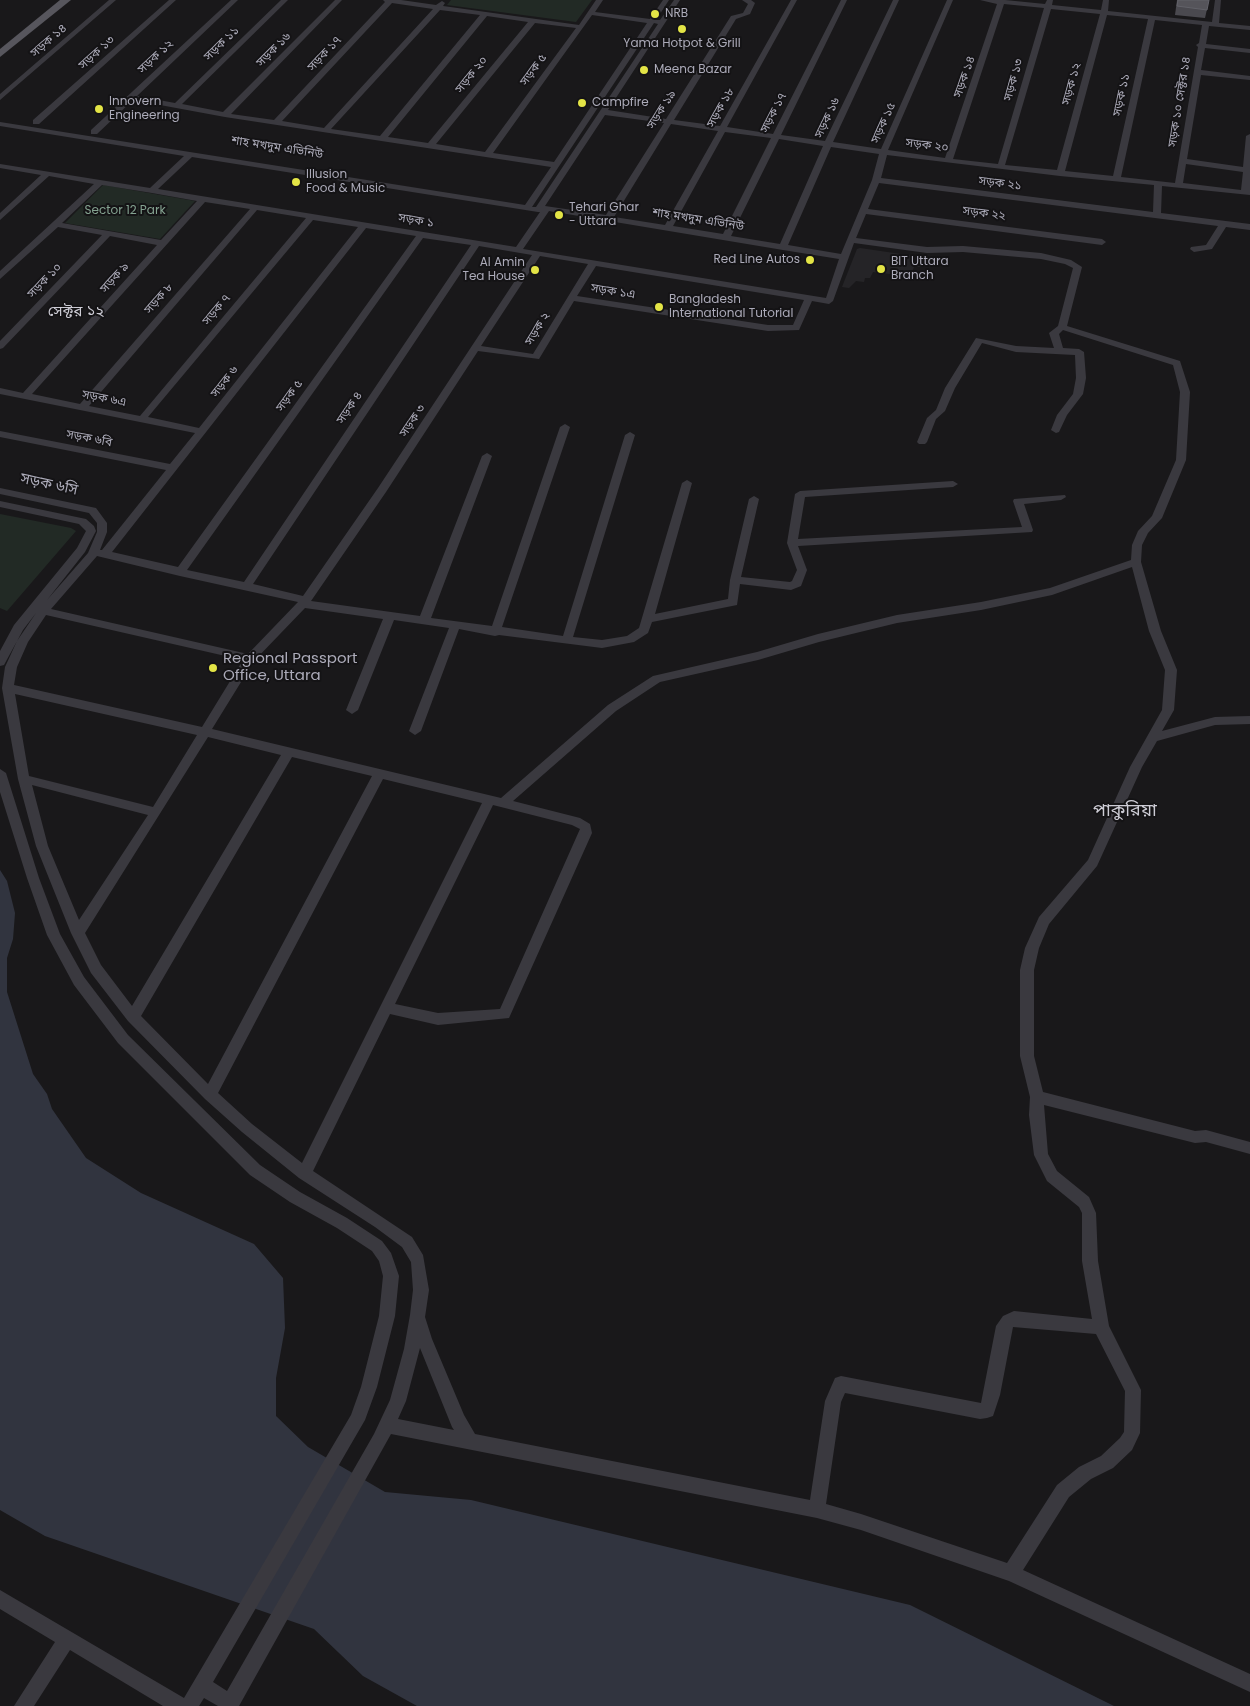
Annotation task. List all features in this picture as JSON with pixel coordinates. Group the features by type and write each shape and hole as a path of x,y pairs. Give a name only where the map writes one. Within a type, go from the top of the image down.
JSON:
{"main road":[{"path":"0,42 53,0"},
{"path":"0,54 66,0"}],"street":[{"name":"সড়ক ১৪","path":"0,98 113,0"},
{"name":"সড়ক ১৩","path":"36,122 173,0"},
{"name":"সড়ক ১২","path":"94,132 234,0"},
{"name":"সড়ক ১১","path":"176,106 285,0"},
{"name":"সড়ক ১৬","path":"225,115 338,0"},
{"path":"386,0 581,26"},
{"path":"326,130 445,0"},
{"name":"সড়ক ৫","path":"488,154 600,0"},
{"path":"527,208 666,0"},
{"path":"518,250 603,112 677,0"},
{"name":"সড়ক ১৯","path":"610,218 733,17 746,14 752,3 745,0"},
{"name":"সড়ক ১৮","path":"668,227 794,0"},
{"name":"সড়ক ১৭","path":"726,237 774,137 844,0"},
{"name":"সড়ক ১৬","path":"783,247 828,144 896,0"},
{"name":"সড়ক ১৫","path":"829,301 844,257 876,180 883,153 950,0"},
{"path":"983,0 1049,3 1104,12 1250,28"},
{"name":"সড়ক ১২","path":"1060,174 1106,0"},
{"name":"সড়ক ১৭","path":"276,122 390,1"},
{"name":"সড়ক ১৪","path":"948,161 1002,1"},
{"path":"1215,24 1216,1"},
{"name":"সড়ক ১৩","path":"1001,166 1049,3"},
{"path":"382,139 486,13"},
{"path":"590,13 662,23"},
{"name":"সড়ক ১১","path":"1117,178 1152,17"},
{"name":"সড়ক ২০","path":"431,146 533,20"},
{"name":"সড়ক ১০ সেক্টর ১৪","path":"1178,186 1198,72 1200,45 1206,22"},
{"path":"1200,45 1250,51"},
{"path":"1198,72 1250,78"},
{"path":"131,97 225,115 488,154 556,166"},
{"name":"সড়ক ২০","path":"603,112 883,153 1060,174 1117,178 1247,193"},
{"name":"শাহ মখদুম এভিনিউ","path":"0,117 36,122 58,129 190,155 533,201 543,207"},
{"name":"শাহ মখদুম এভিনিউ","path":"0,124 94,132 185,146 527,208 543,207 844,257"},
{"path":"1247,193 1246,170 1250,136"},
{"path":"178,153 185,146"},
{"path":"152,191 190,155"},
{"path":"1182,161 1246,170"},
{"name":"সড়ক ১","path":"0,166 829,301"},
{"path":"0,217 47,174"},
{"name":"সড়ক ২১","path":"876,180 1250,227"},
{"path":"0,276 100,182"},
{"path":"1157,216 1158,184"},
{"name":"সড়ক ৯","path":"24,396 203,199"},
{"name":"সড়ক ৮","path":"83,407 255,208"},
{"name":"সড়ক ২২","path":"864,211 998,240 1102,242"},
{"name":"সড়ক ৭","path":"142,419 311,217"},
{"path":"55,224 163,243"},
{"path":"1194,249 1209,247 1223,224"},
{"name":"সড়ক ৬","path":"230,1705 383,1432 398,1401 410,1358 418,1315 421,1290 418,1260 407,1242 380,1222 304,1173 210,1095 133,1017 96,969 78,933 42,846 24,779 8,688 11,666 23,641 44,610 127,526 364,225"},
{"name":"সড়ক ১০","path":"0,346 107,234"},
{"name":"সড়ক ৫","path":"180,572 421,235"},
{"path":"852,240 927,250 954,248 998,240 1040,256 1068,262 1078,267 1062,327 1054,333 1059,350"},
{"name":"সড়ক ৪","path":"246,587 476,244"},
{"name":"সড়ক ৩","path":"78,933 156,812 250,658 305,602 537,254"},
{"name":"সড়ক ২","path":"476,348 536,357 593,263"},
{"name":"সড়ক ১এ","path":"572,298 768,328 796,328 809,298"},
{"path":"1011,1573 1063,1491 1085,1473 1107,1462 1126,1444 1132,1433 1132,1390 1101,1327 1090,1261 1089,1213 1084,1202 1052,1176 1045,1166 1041,1155 1036,1115 1037,1097 1027,1056 1027,970 1032,948 1044,921 1093,862 1136,767 1168,710 1171,688 1170,670 1155,632 1136,562 1137,545 1142,531 1157,518 1181,460 1185,392 1177,364 1062,327"},
{"path":"922,442 932,418 940,411 950,388 978,340 1016,349 1079,352 1081,378 1078,394 1062,415 1056,430"},
{"name":"সড়ক ৬এ","path":"0,391 202,431"},
{"path":"494,632 565,427"},
{"name":"সড়ক ৬বি","path":"0,434 173,468"},
{"path":"566,640 630,435"},
{"path":"424,621 487,456"},
{"path":"93,524 100,542 99,553 305,602 494,632 602,644 630,639 644,630 687,483"},
{"path":"735,580 791,586 797,583 802,570 792,542 800,494 953,484"},
{"name":"সড়ক ৬সি","path":"0,490 92,510 93,524"},
{"path":"792,542 1028,530 1018,501 1061,497"},
{"path":"646,619 733,602 735,580 754,500"},
{"name":"সড়ক ৬সি","path":"0,504 93,524 127,526"},
{"path":"0,662 18,628 81,550 93,524"},
{"path":"503,803 612,708 657,679 758,656 818,638 897,619 981,606 1052,591 1136,562"},
{"path":"44,610 250,658"},
{"path":"352,710 390,616"},
{"path":"415,731 455,626"},
{"path":"8,688 205,732 503,803 576,821 586,827 586,833 504,1014 438,1019 385,1007"},
{"path":"1154,737 1215,721 1250,720"},
{"path":"133,1017 289,752"},
{"path":"0,773 33,878 54,934 79,981 124,1040 255,1170 295,1197 370,1242 386,1258 391,1276 386,1316 369,1387 357,1420 189,1706"},
{"path":"210,1095 380,774"},
{"path":"24,779 156,812"},
{"path":"304,1173 489,800"},
{"path":"1037,1097 1195,1137 1206,1136 1250,1148"},
{"path":"418,1315 424,1338 454,1412 469,1440"},
{"path":"817,1510 834,1401 841,1384 980,1411 988,1410 1004,1326 1008,1321 1014,1319 1101,1327"},
{"path":"383,1432 469,1440 817,1510 861,1522 1011,1573 1250,1684"},
{"path":"0,1600 180,1706"},
{"path":"23,1706 66,1639"},
{"path":"202,1686 230,1705"}],"shaded area":[{"name":"BIT Uttara Branch","path":"857,249 928,258 925,267 914,267 912,272 899,271 898,275 873,272 870,278 865,278 864,282 856,281 849,288 842,287"},
{"path":"0,870 7,881 15,913 13,939 7,958 7,992 33,1074 47,1094 52,1109 86,1158 141,1193 254,1244 283,1278 285,1328 276,1378 276,1416 308,1447 385,1492 471,1500 910,1605 1114,1706 417,1706 363,1676 314,1629 45,1536 0,1510"}],"green space":[{"path":"451,0 592,0 576,22 447,5"},
{"name":"Sector 12 Park","path":"103,185 195,201 160,239 65,223"},
{"path":"0,514 71,528 76,531 7,611 0,608"}],"building":[{"path":"1178,0 1209,0 1207,10 1177,6"}],"place":[{"name":"NRB","path":"655,14"},
{"name":"Yama Hotpot & Grill","path":"682,29"},
{"name":"Meena Bazar","path":"644,70"},
{"name":"Campfire","path":"582,103"},
{"name":"Innovern Engineering","path":"99,109"},
{"name":"Illusion Food & Music","path":"296,182"},
{"name":"Tehari Ghar - Uttara","path":"559,215"},
{"name":"Red Line Autos","path":"810,260"},
{"name":"BIT Uttara Branch","path":"881,269"},
{"name":"Al Amin Tea House","path":"535,270"},
{"name":"Bangladesh International Tutorial","path":"659,307"},
{"name":"Regional Passport Office, Uttara","path":"213,668"}],"district":[{"name":"সেক্টর ১২","path":"76,312"},
{"name":"পাকুরিয়া","path":"1125,811"}]}
